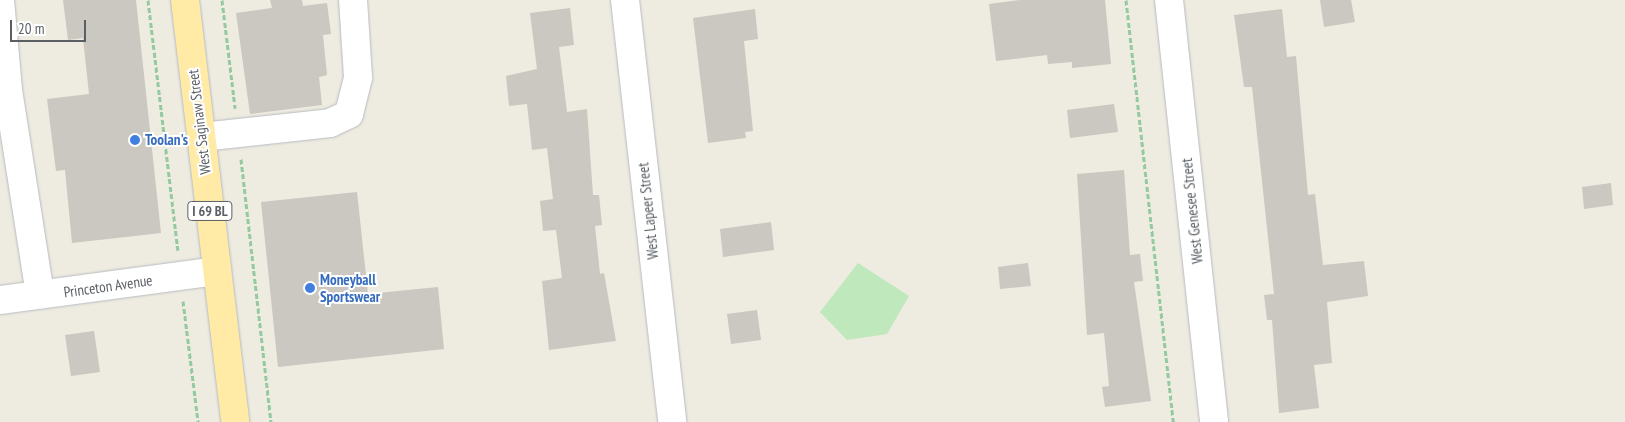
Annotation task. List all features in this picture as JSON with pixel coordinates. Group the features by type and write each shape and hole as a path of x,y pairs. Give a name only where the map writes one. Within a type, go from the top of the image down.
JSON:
{"main road":[{"name":"West Saginaw Street","path":"185,0 234,422"}],"street":[{"path":"0,0 8,90 40,295"},
{"path":"202,138 330,123 349,114 358,77 353,0"},
{"name":"West Lapeer Street","path":"625,0 672,422"},
{"name":"West Genesee Street","path":"1169,0 1214,422"},
{"name":"Princeton Avenue","path":"0,300 217,271"}],"path":[{"path":"148,0 198,422"},
{"path":"222,0 271,422"},
{"path":"1126,0 1173,422"}],"green space":[{"path":"858,263 909,296 887,334 847,340 820,312"}],"building":[{"path":"63,0 136,0 161,233 72,243 65,170 56,171 47,99 89,94 83,38 68,40"},
{"path":"270,0 302,0 303,6 327,3 331,34 323,35 327,75 319,77 322,105 250,114 236,13 272,8"},
{"path":"1020,0 1105,0 1111,64 1072,68 1072,62 1048,64 1047,55 996,61 989,4"},
{"path":"1320,0 1351,0 1355,22 1324,27"},
{"path":"570,8 574,45 559,47 567,112 587,109 593,195 599,195 602,225 595,226 600,274 604,273 616,341 549,350 542,281 562,278 556,230 543,231 540,201 553,199 547,148 532,150 527,104 509,106 506,76 537,69 530,13"},
{"path":"755,9 758,39 744,41 753,131 745,132 746,138 708,143 693,18"},
{"path":"1282,9 1287,57 1296,56 1308,195 1315,194 1323,265 1364,261 1368,296 1327,302 1332,363 1314,365 1319,408 1279,413 1272,320 1267,320 1264,295 1274,294 1252,87 1244,87 1234,15"},
{"path":"1114,104 1118,132 1070,138 1067,110"},
{"path":"1124,170 1130,255 1140,254 1143,281 1134,282 1151,401 1105,407 1102,387 1109,386 1104,333 1087,335 1077,174"},
{"path":"1611,183 1613,205 1584,209 1582,187"},
{"path":"357,192 368,294 438,287 444,349 278,367 261,202"},
{"path":"771,222 774,250 723,257 720,229"},
{"path":"1028,263 1031,286 1000,289 998,267"},
{"path":"757,310 761,340 731,344 727,314"},
{"path":"94,331 100,372 71,376 65,335"}],"place":[{"name":"Toolan's","path":"135,140"},
{"name":"Moneyball Sportswear","path":"310,288"}]}
